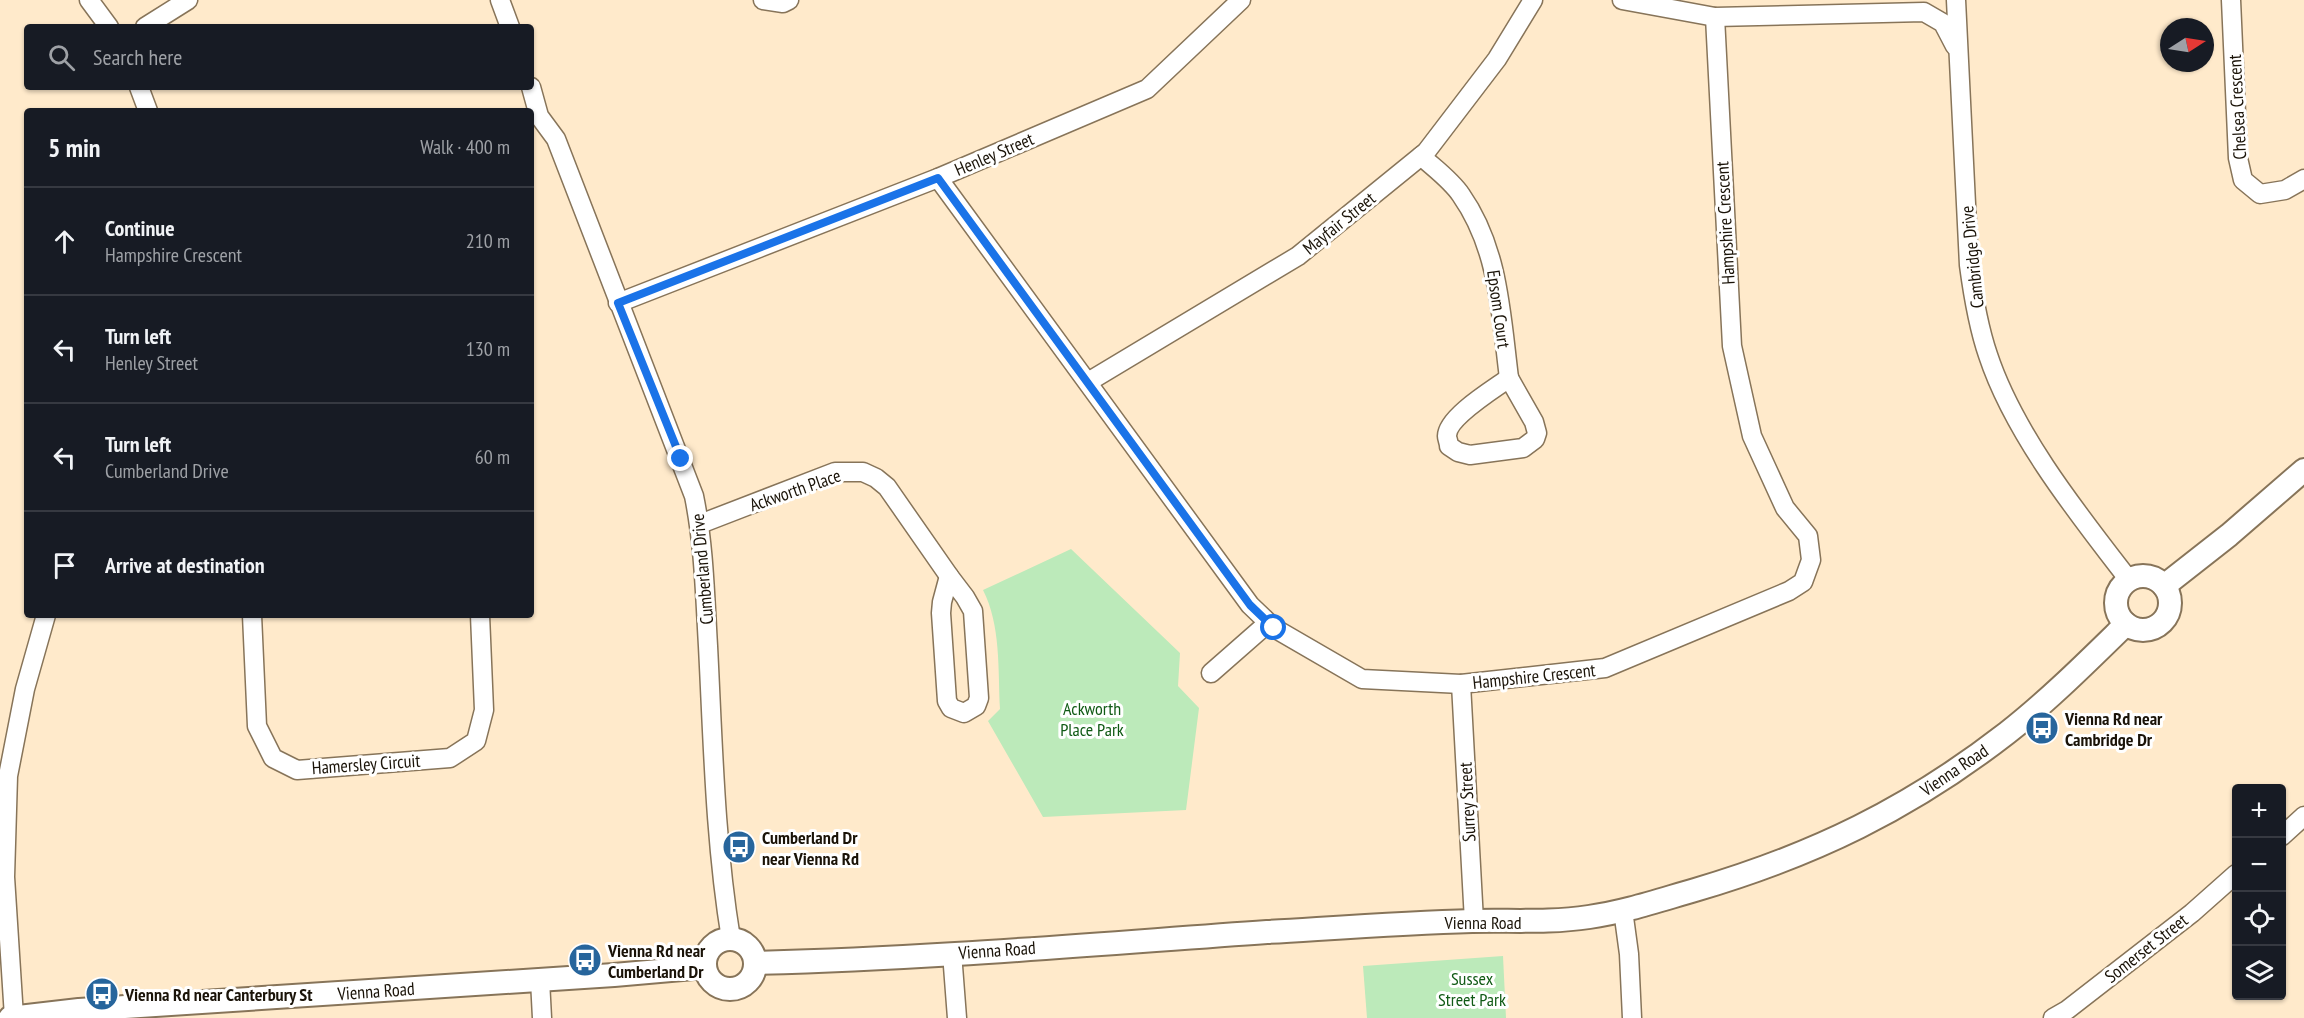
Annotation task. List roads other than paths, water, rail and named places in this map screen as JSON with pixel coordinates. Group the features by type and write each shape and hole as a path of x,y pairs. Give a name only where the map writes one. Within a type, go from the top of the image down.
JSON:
{"main road":[{"path":"2164,586 2229,535 2304,470"},
{"path":"2136,577 2151,577 2164,586 2169,594 2169,612 2159,626 2142,630 2126,624 2116,610 2118,592 2129,580 2136,577"},
{"name":"Vienna Road","path":"755,963 1474,921 1533,922 1587,918 1623,910 1752,873 1821,847 1890,812 1956,771 2009,731 2062,686 2126,624"},
{"path":"731,939 745,944 754,956 755,963 750,979 744,985 727,989 712,982 705,967 709,950 722,940 731,939"},
{"name":"Vienna Road","path":"12,1018 79,1011 705,967"}],"street":[{"path":"89,0 107,24"},
{"path":"150,24 188,0"},
{"path":"500,0 509,24"},
{"path":"763,0 770,3 783,3 789,0"},
{"name":"Henley Street","path":"618,303 938,178 1147,89 1241,0"},
{"name":"Mayfair Street","path":"1088,382 1299,256 1421,156 1497,59 1533,0"},
{"path":"1622,0 1715,17 1924,12 1943,23 1958,52"},
{"name":"Cambridge Drive","path":"1956,0 1969,265 1975,305 1988,356 2017,421 2086,525 2129,580"},
{"name":"Chelsea Crescent","path":"2231,0 2238,158 2243,180 2260,194 2285,190 2304,179"},
{"name":"Hampshire Crescent","path":"938,178 1250,605 1274,628 1362,679 1461,684 1605,668 1789,591 1803,582 1811,560 1808,536 1785,508 1752,436 1732,346 1715,17"},
{"path":"140,90 147,108"},
{"name":"Cumberland Drive","path":"534,109 556,139 694,496 700,524 721,878 731,939"},
{"name":"Epsom Court","path":"1421,156 1460,194 1483,235 1495,269 1509,378 1534,422 1537,433 1531,444 1523,447 1470,455 1458,452 1449,446 1447,435 1460,414 1509,378"},
{"name":"Ackworth Place","path":"700,524 835,472 863,472 876,478 887,487 965,597 973,611 979,698 976,706 964,712 951,708 947,701 941,613 949,576"},
{"path":"12,1018 4,775 45,618"},
{"name":"Hamersley Circuit","path":"252,618 257,726 273,758 297,770 450,758 476,741 484,711 480,618"},
{"path":"1211,673 1268,623"},
{"name":"Surrey Street","path":"1461,684 1474,921"},
{"path":"2286,832 2304,816"},
{"name":"Somerset Street","path":"2053,1018 2067,1010 2192,913 2232,878"},
{"path":"1623,910 1629,954 1632,1018"},
{"path":"952,953 957,1018"},
{"path":"540,980 542,1018"}],"place":[{"name":"Vienna Rd near Cambridge Dr","path":"2042,728"},
{"name":"Cumberland Dr near Vienna Rd","path":"739,847"},
{"name":"Vienna Rd near Cumberland Dr","path":"585,960"},
{"name":"Vienna Rd near Canterbury St","path":"102,994"}],"park label":[{"name":"Ackworth Place Park","path":"1092,718"},
{"name":"Sussex Street Park","path":"1472,988"}]}
